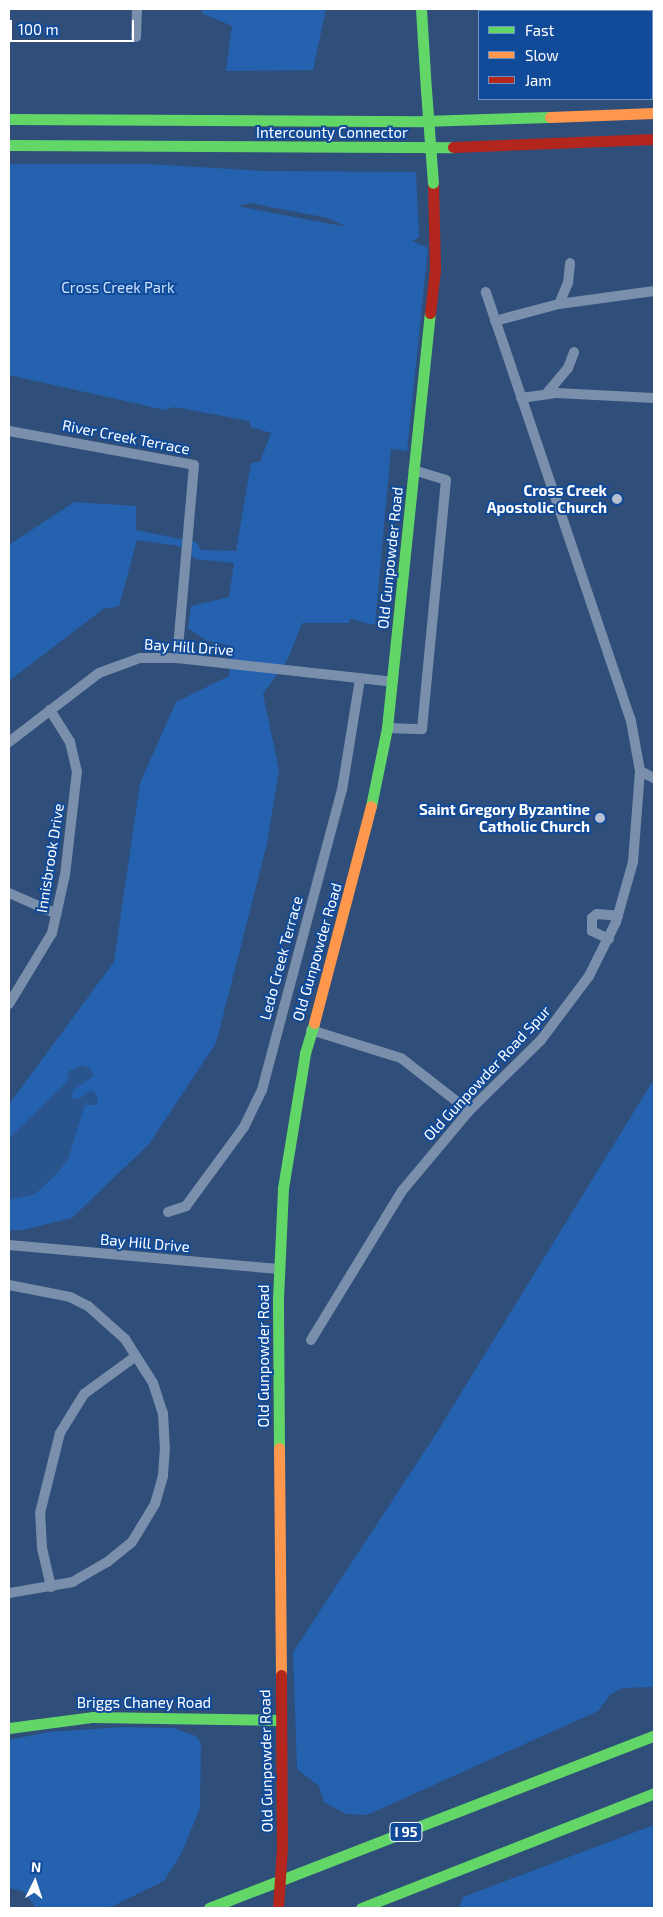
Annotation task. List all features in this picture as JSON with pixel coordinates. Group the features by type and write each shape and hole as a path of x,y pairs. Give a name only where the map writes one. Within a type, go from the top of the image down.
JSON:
{"main road":[{"name":"Old Gunpowder Road","path":"278,1908 282,1847 279,1269 288,1148 311,1030 365,838 387,728 393,682 435,270 433,183 421,9"},
{"name":"Intercounty Connector","path":"9,119 422,121 654,113"},
{"name":"Intercounty Connector","path":"9,145 434,148 654,139"},
{"name":"Briggs Chaney Road","path":"9,1728 94,1717 281,1720"},
{"name":"I 95","path":"209,1908 654,1735"},
{"path":"361,1908 654,1793"}],"street":[{"path":"136,37 137,9"},
{"path":"559,304 568,283 570,263"},
{"path":"495,321 559,304 654,291"},
{"name":"Old Gunpowder Road Spur","path":"311,1340 402,1191 469,1111 560,1018 609,939 618,916 636,842 640,771 631,721 486,292"},
{"path":"547,393 568,368 574,352"},
{"path":"521,398 547,393 654,398"},
{"name":"River Creek Terrace","path":"9,430 194,465 177,658"},
{"path":"387,728 422,728 446,480 414,470"},
{"name":"Bay Hill Drive","path":"9,742 50,710 113,666 140,658 177,658 393,682"},
{"name":"Ledo Creek Terrace","path":"168,1212 186,1206 244,1127 262,1090 340,798 360,678"},
{"name":"Innisbrook Drive","path":"9,1004 40,958 57,914 77,772 70,742 50,710"},
{"path":"640,771 654,778"},
{"path":"9,893 57,914"},
{"path":"609,939 592,931 592,918 597,914 618,916"},
{"path":"311,1030 401,1058 469,1111"},
{"name":"Bay Hill Drive","path":"9,1245 279,1269"},
{"path":"9,1285 51,1292 88,1306 125,1339 153,1384 163,1413 164,1461 155,1504 136,1537 120,1553 73,1582 9,1593"},
{"path":"51,1587 41,1538 40,1513 60,1433 84,1394 136,1356"}],"green space":[{"path":"201,9 326,9 313,70 226,71 232,26 202,13"},
{"name":"Cross Creek Park","path":"9,164 148,164 263,171 416,172 419,237 412,241 428,248 407,451 391,449 375,625 350,619 349,623 302,623 288,659 263,694 279,770 267,844 216,1043 149,1144 72,1218 23,1230 9,1230 9,1104 114,962 140,783 176,702 229,676 232,646 207,641 188,628 191,606 229,597 234,563 196,559 179,546 137,540 119,606 103,609 9,681 9,545 74,502 136,506 136,530 196,542 201,550 236,551 251,463 260,462 271,433 251,427 249,421 175,407 165,410 9,375","holes":["250,203 328,218 347,227 237,206"]},
{"path":"654,1079 654,1687 622,1688 610,1695 598,1711 367,1815 346,1814 324,1802 319,1786 297,1769 293,1652 434,1437"},
{"path":"123,1727 173,1728 196,1736 201,1743 200,1808 182,1852 164,1881 109,1908 36,1908 23,1891 9,1888 9,1740 49,1732"},
{"path":"654,1825 654,1908 459,1908 463,1897"}],"shaded area":[{"path":"82,1065 90,1068 94,1076 73,1090 72,1098 79,1099 91,1090 97,1094 98,1105 85,1105 68,1159 57,1174 35,1194 9,1200 9,1138 66,1083 69,1071"}],"traffic: fast":[{"path":"421,9 426,90"},
{"path":"426,90 433,183"},
{"path":"9,119 422,121 550,117"},
{"path":"9,145 453,147"},
{"path":"371,806 387,728 430,313"},
{"path":"279,1448 278,1299 283,1188 305,1053 314,1023"},
{"path":"9,1728 93,1717 281,1720"},
{"path":"209,1908 654,1735"},
{"path":"361,1908 654,1793"}],"traffic: slow":[{"path":"550,117 654,113"},
{"path":"314,1023 371,806"},
{"path":"279,1448 281,1675"}],"traffic: jam":[{"path":"453,147 654,139"},
{"path":"430,313 435,270 433,183"},
{"path":"281,1675 282,1847"},
{"path":"278,1908 282,1847"}],"place":[{"name":"Cross Creek Apostolic Church","path":"617,499"},
{"name":"Saint Gregory Byzantine Catholic Church","path":"600,818"}]}
